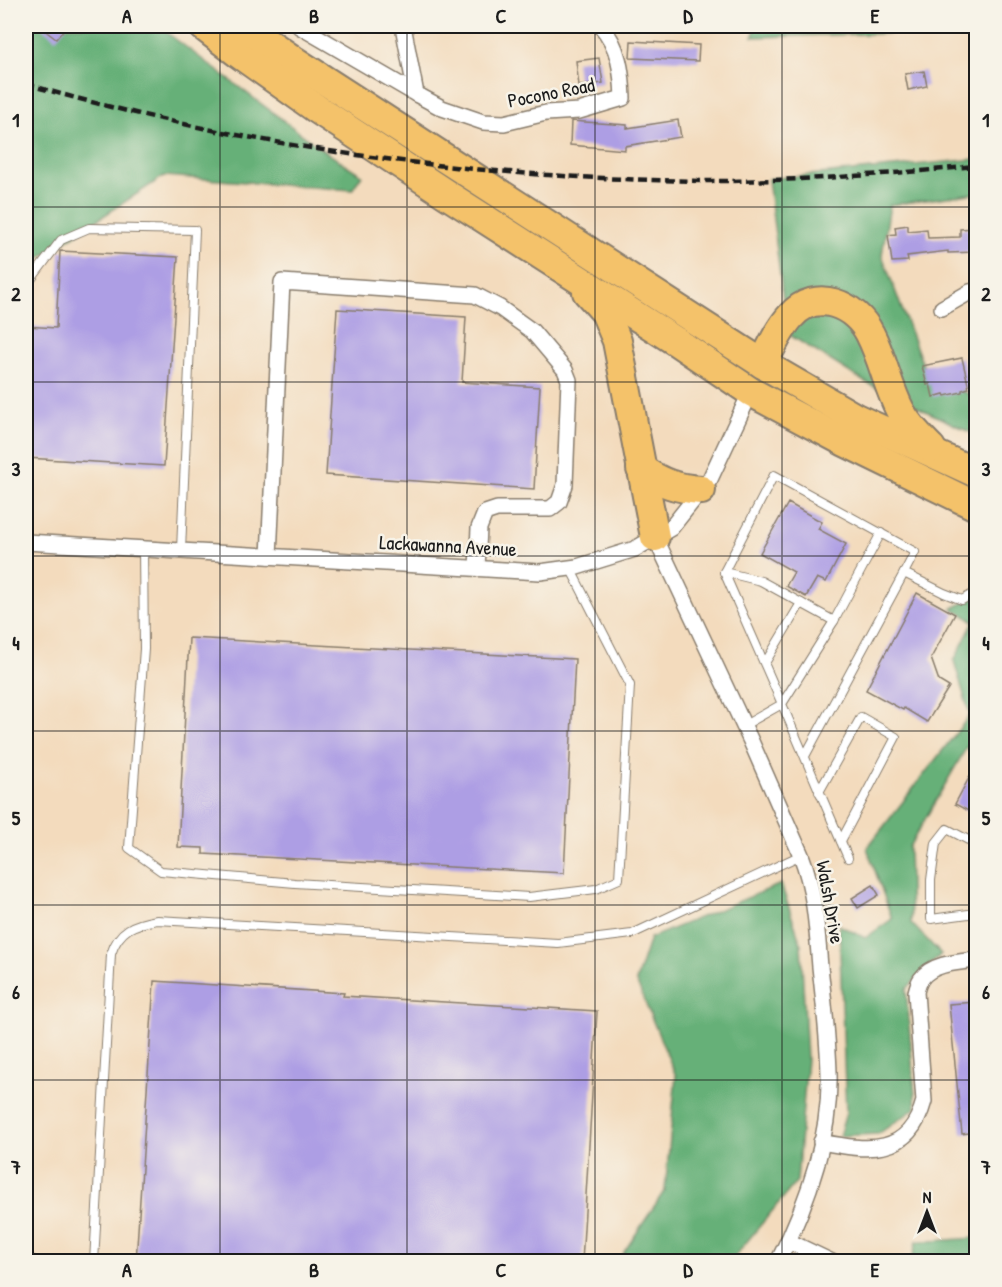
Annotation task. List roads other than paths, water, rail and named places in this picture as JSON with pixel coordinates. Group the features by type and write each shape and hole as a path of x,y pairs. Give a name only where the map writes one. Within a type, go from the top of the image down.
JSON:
{"highway":[{"path":"203,26 327,116 751,392 845,442 976,506"},
{"path":"244,26 763,364 856,418 976,473"},
{"path":"572,275 605,312 617,341 655,537"},
{"path":"763,364 788,320 800,308 818,302 843,305 863,321 902,414 914,431 938,456"},
{"path":"641,469 660,482 681,489 701,490"}],"street":[{"path":"299,26 416,94"},
{"path":"403,26 416,94"},
{"name":"Pocono Road","path":"416,94 442,108 483,122 504,123 546,113 579,111 623,98 621,70 616,50 601,26"},
{"path":"269,556 282,282 475,295 500,308 532,331 564,370 569,380 565,485 559,502 550,509 497,509 485,513 479,528 477,568"},
{"path":"942,309 970,292 976,291"},
{"name":"Lackawanna Avenue","path":"26,542 540,572 570,568 635,549 670,528 710,479 763,364"},
{"name":"Walsh Drive","path":"655,537 801,855 808,873 816,916 829,1074 828,1106 810,1190 778,1262"},
{"path":"821,1142 856,1149 874,1149 893,1144 909,1131 920,1116 924,1101 916,992 922,978 933,970 953,963 976,960"},
{"path":"788,1241 832,1262"}],"lane":[{"path":"26,286 61,240 88,228 195,230 181,550"},
{"path":"724,572 774,475 915,552 805,756"},
{"path":"743,726 782,704 834,621 881,533"},
{"path":"143,549 144,649 129,848 161,871 295,883 529,897 596,889 619,879 630,685 570,568"},
{"path":"724,572 761,581 834,621"},
{"path":"724,572 848,858"},
{"path":"904,573 962,600 976,592"},
{"path":"765,663 801,603"},
{"path":"819,792 861,717 896,737 841,841"},
{"path":"976,844 947,829 936,843 931,880 931,919 976,913"},
{"path":"94,1262 111,954 115,942 137,923 158,920 558,943 632,934 801,855"},
{"path":"26,937 27,948"},
{"path":"26,1255 36,1262"}],"railway":[{"path":"26,84 110,107 281,143 455,167 542,175 749,181 976,166"}]}
